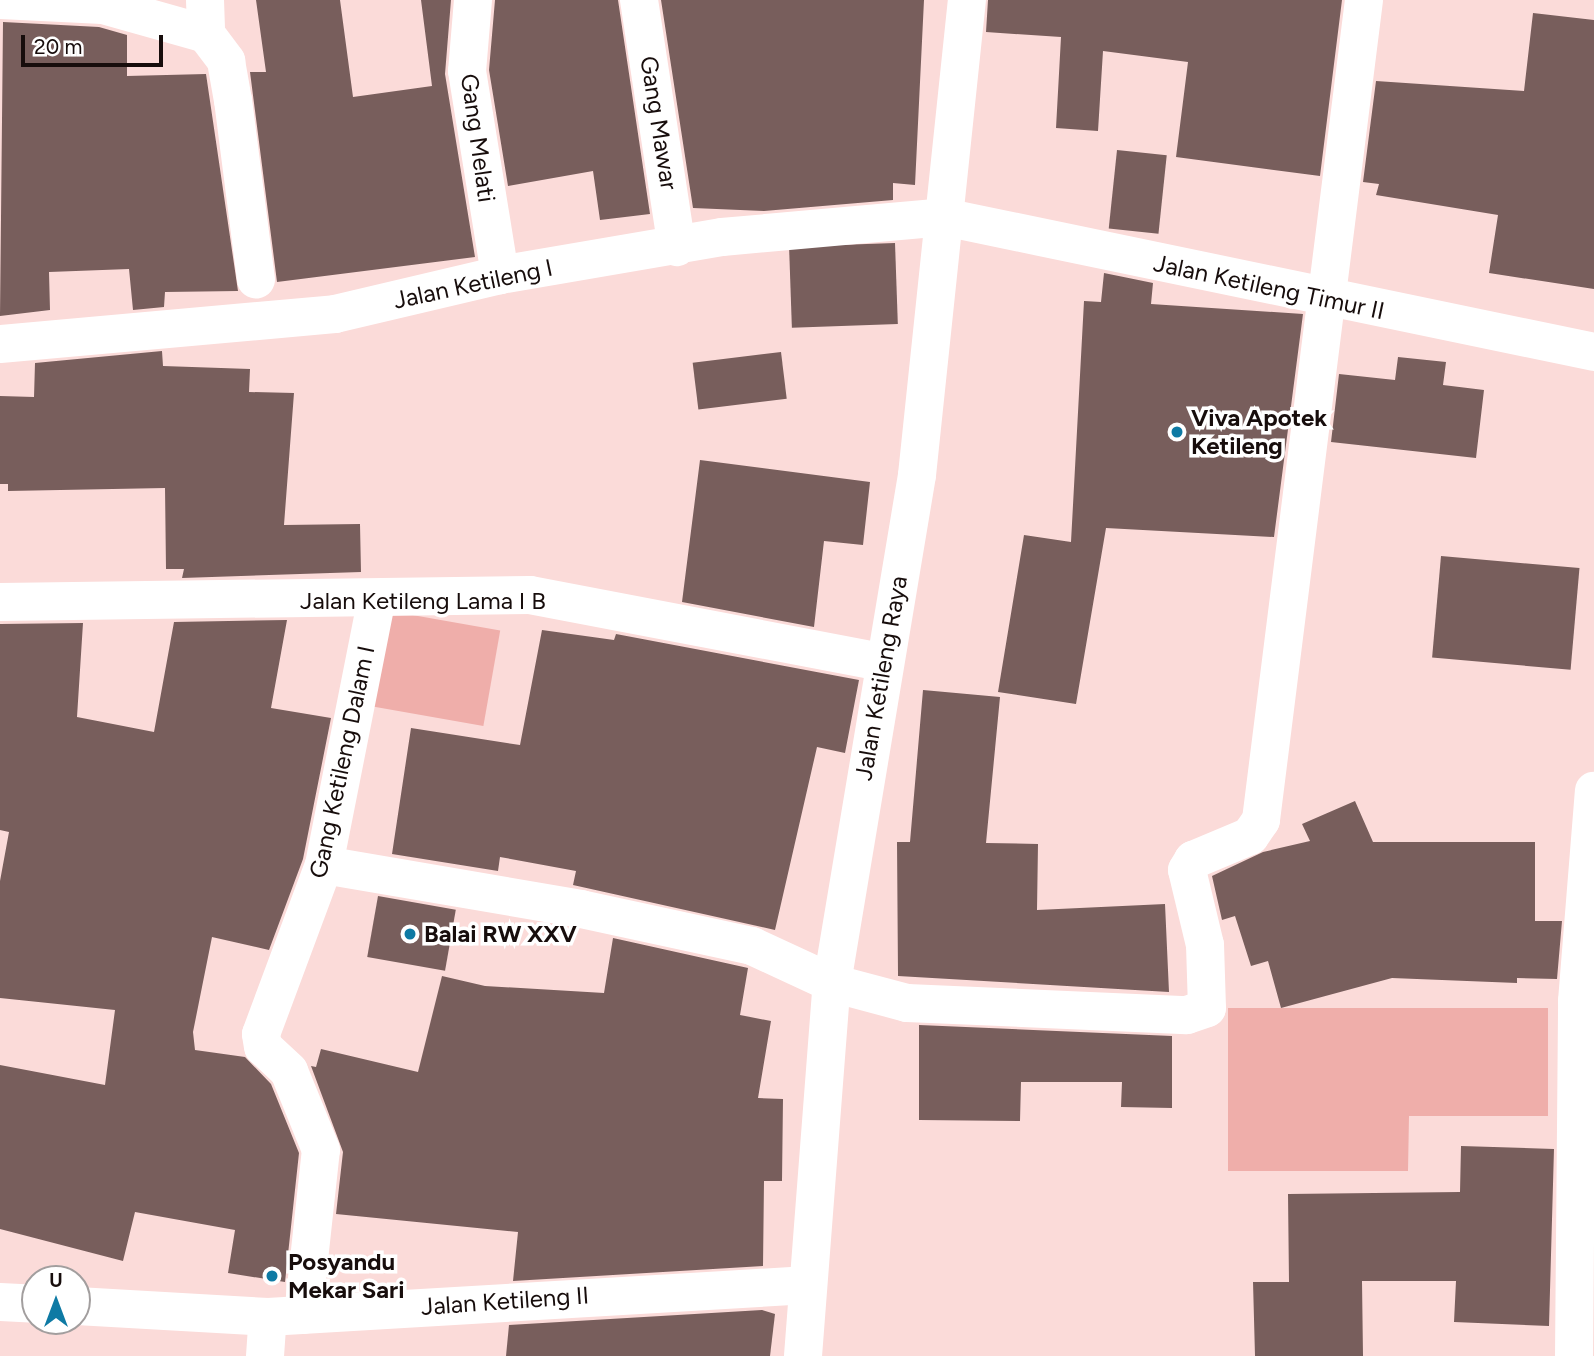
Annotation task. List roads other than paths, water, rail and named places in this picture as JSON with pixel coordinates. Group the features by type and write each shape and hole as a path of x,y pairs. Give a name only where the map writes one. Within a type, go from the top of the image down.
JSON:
{"street":[{"path":"0,0 103,5 206,17 226,61 256,280"},
{"name":"Gang Melati","path":"473,0 467,71 500,275"},
{"name":"Gang Mawar","path":"639,0 677,247"},
{"name":"Jalan Ketileng Raya","path":"803,1356 832,983 881,662 917,475 967,0"},
{"path":"324,865 581,909 752,946 832,983 907,1003 1187,1015 1207,1008 1205,945 1187,870 1194,860 1250,836 1261,820 1364,0"},
{"name":"Jalan Ketileng I","path":"0,344 335,314 500,275 677,247 722,237 944,216"},
{"name":"Jalan Ketileng Timur II","path":"944,216 1326,301 1594,352"},
{"name":"Jalan Ketileng Lama I B","path":"0,601 376,601 530,595 881,662"},
{"name":"Gang Ketileng Dalam I","path":"265,1356 285,1316 321,1150 289,1071 263,1047 261,1034 324,865 376,601"},
{"path":"1574,1356 1577,1001 1594,791"},
{"name":"Jalan Ketileng II","path":"91,1307 285,1316 808,1285"},
{"path":"0,1302 21,1303"}],"place":[{"name":"Viva Apotek Ketileng","path":"1177,432"},
{"name":"Balai RW XXV","path":"410,934"},
{"name":"Posyandu Mekar Sari","path":"272,1276"}]}
